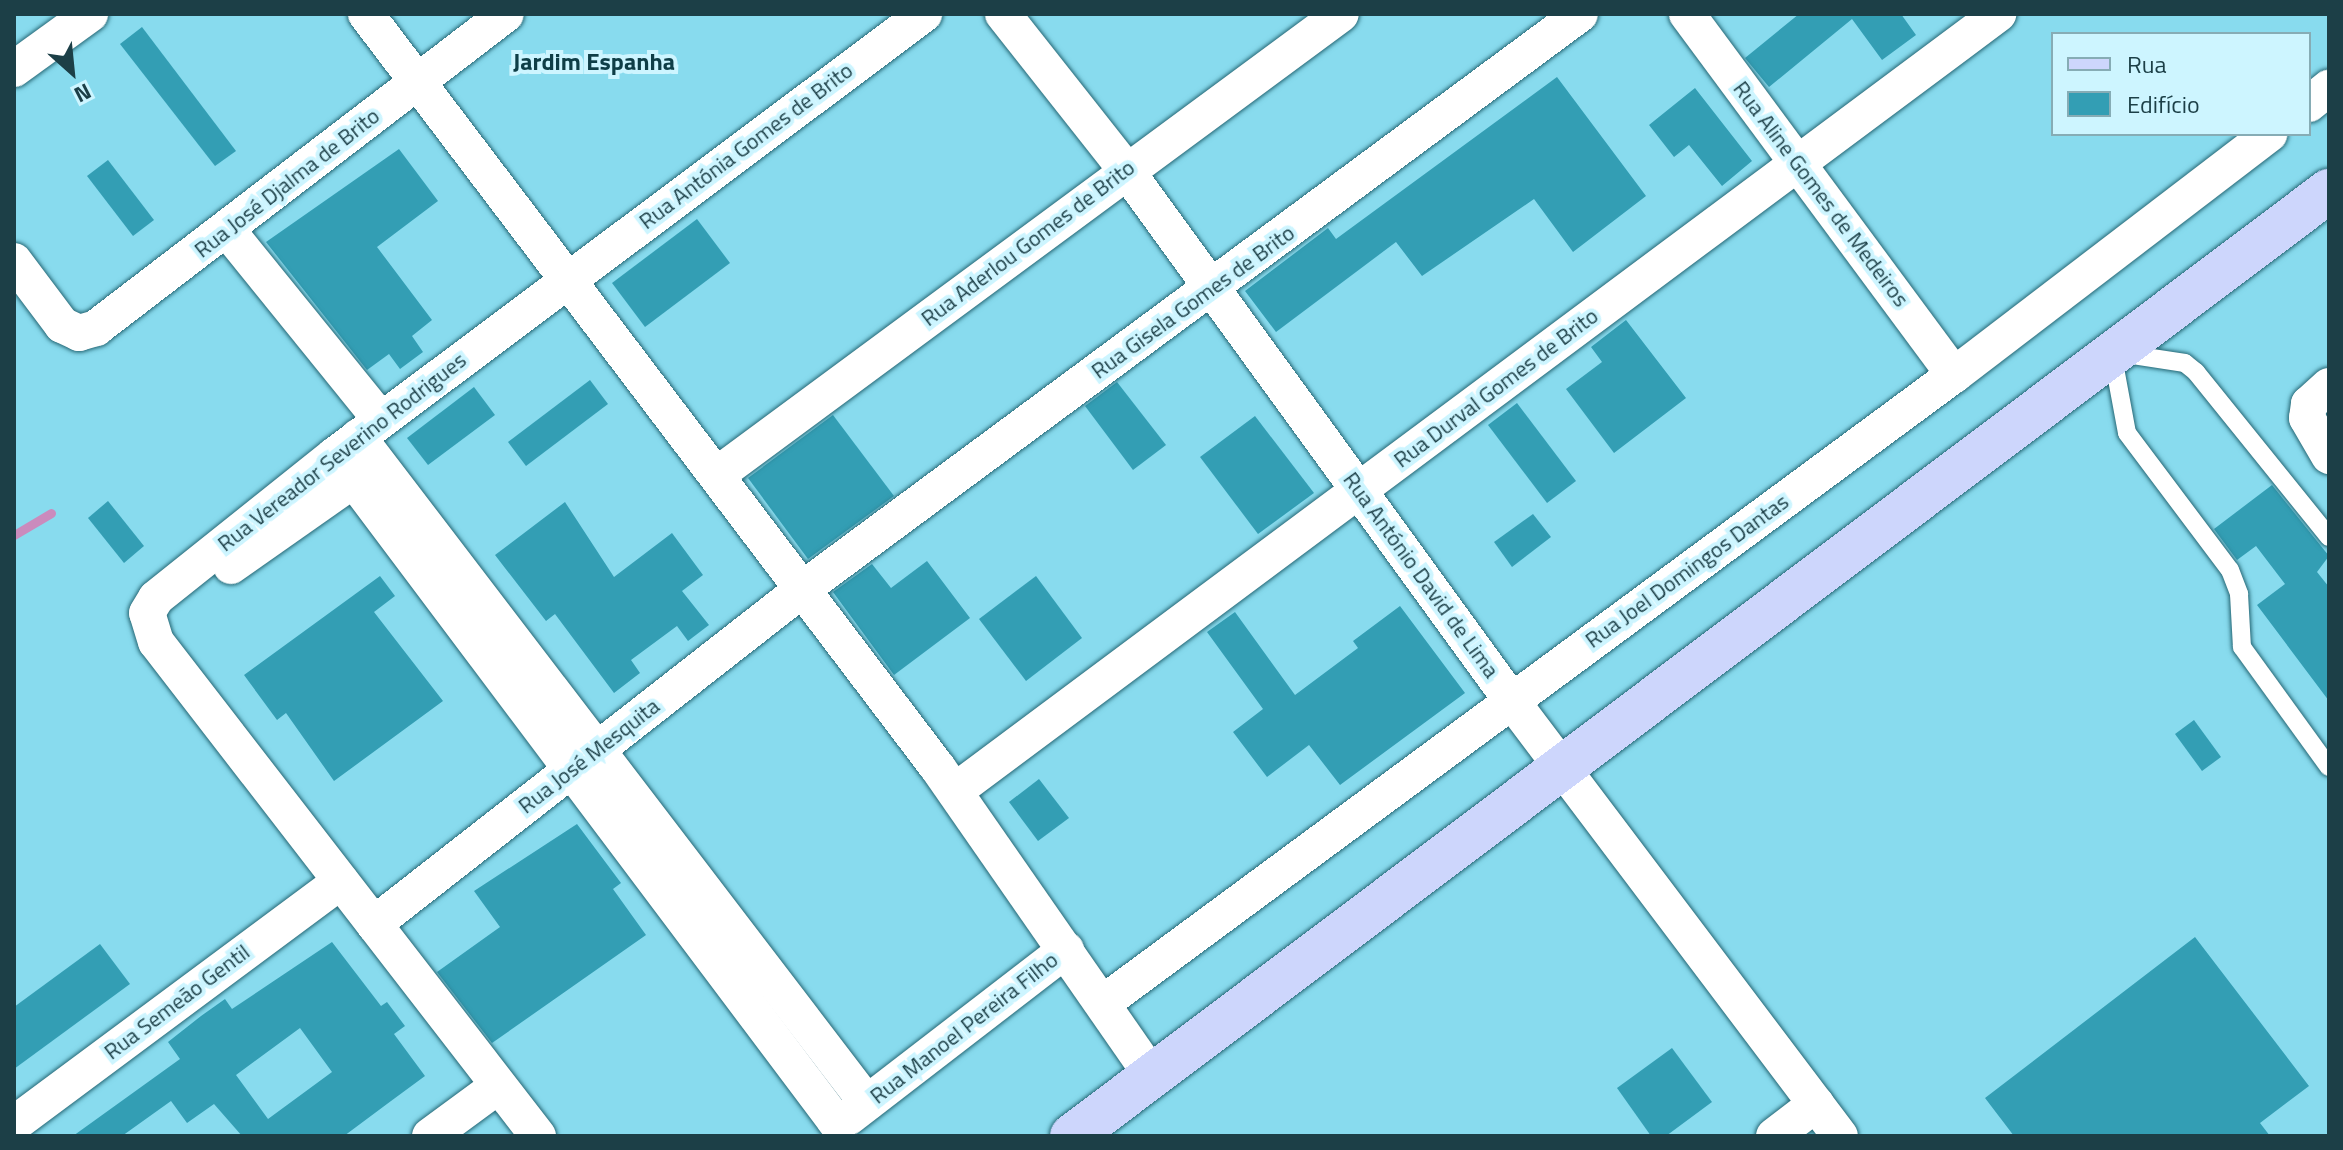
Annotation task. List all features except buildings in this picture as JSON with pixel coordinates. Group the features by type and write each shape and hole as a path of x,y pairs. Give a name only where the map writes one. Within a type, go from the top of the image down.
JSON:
{"main road":[{"path":"1082,1133 1152,1076 1561,767 2329,191"}],"street":[{"path":"14,69 90,14"},
{"path":"366,14 718,474 955,791 1152,1076"},
{"name":"Rua José Djalma de Brito","path":"14,261 62,325 79,333 96,328 228,231 506,14"},
{"name":"Rua Antónia Gomes de Brito","path":"568,278 924,14"},
{"name":"Rua António David de Lima","path":"1003,14 1126,170 1209,290 1360,490 1511,700 1840,1136"},
{"name":"Rua Aderlou Gomes de Brito","path":"718,474 1341,14"},
{"name":"Rua Gisela Gomes de Brito","path":"804,588 1580,14"},
{"name":"Rua Aline Gomes de Medeiros","path":"1687,14 1954,375"},
{"name":"Rua Durval Gomes de Brito","path":"955,791 1998,14"},
{"path":"2311,102 2329,88"},
{"name":"Rua Joel Domingos Dantas","path":"1103,1003 1954,375 2266,136"},
{"path":"228,231 361,451 567,772 831,1130"},
{"name":"Rua Vereador Severino Rodrigues","path":"538,1136 218,716 156,642 146,623 156,598 361,451 568,278"},
{"path":"2325,389 2307,418 2329,456"},
{"path":"361,451 598,749 867,1103"},
{"name":"Rua José Mesquita","path":"374,924 804,588"},
{"name":"Rua Semeão Gentil","path":"14,1124 341,881"},
{"name":"Rua Manoel Pereira Filho","path":"831,1130 1066,950"},
{"path":"430,1136 498,1086"},
{"path":"1774,1136 1816,1104"}],"lane":[{"path":"2329,537 2196,372 2185,363 2112,352 2127,433 2230,570 2239,594 2242,647 2329,767"}],"waterway":[{"path":"14,535 51,513"}],"district":[{"name":"Jardim Espanha","path":"594,62"}]}
